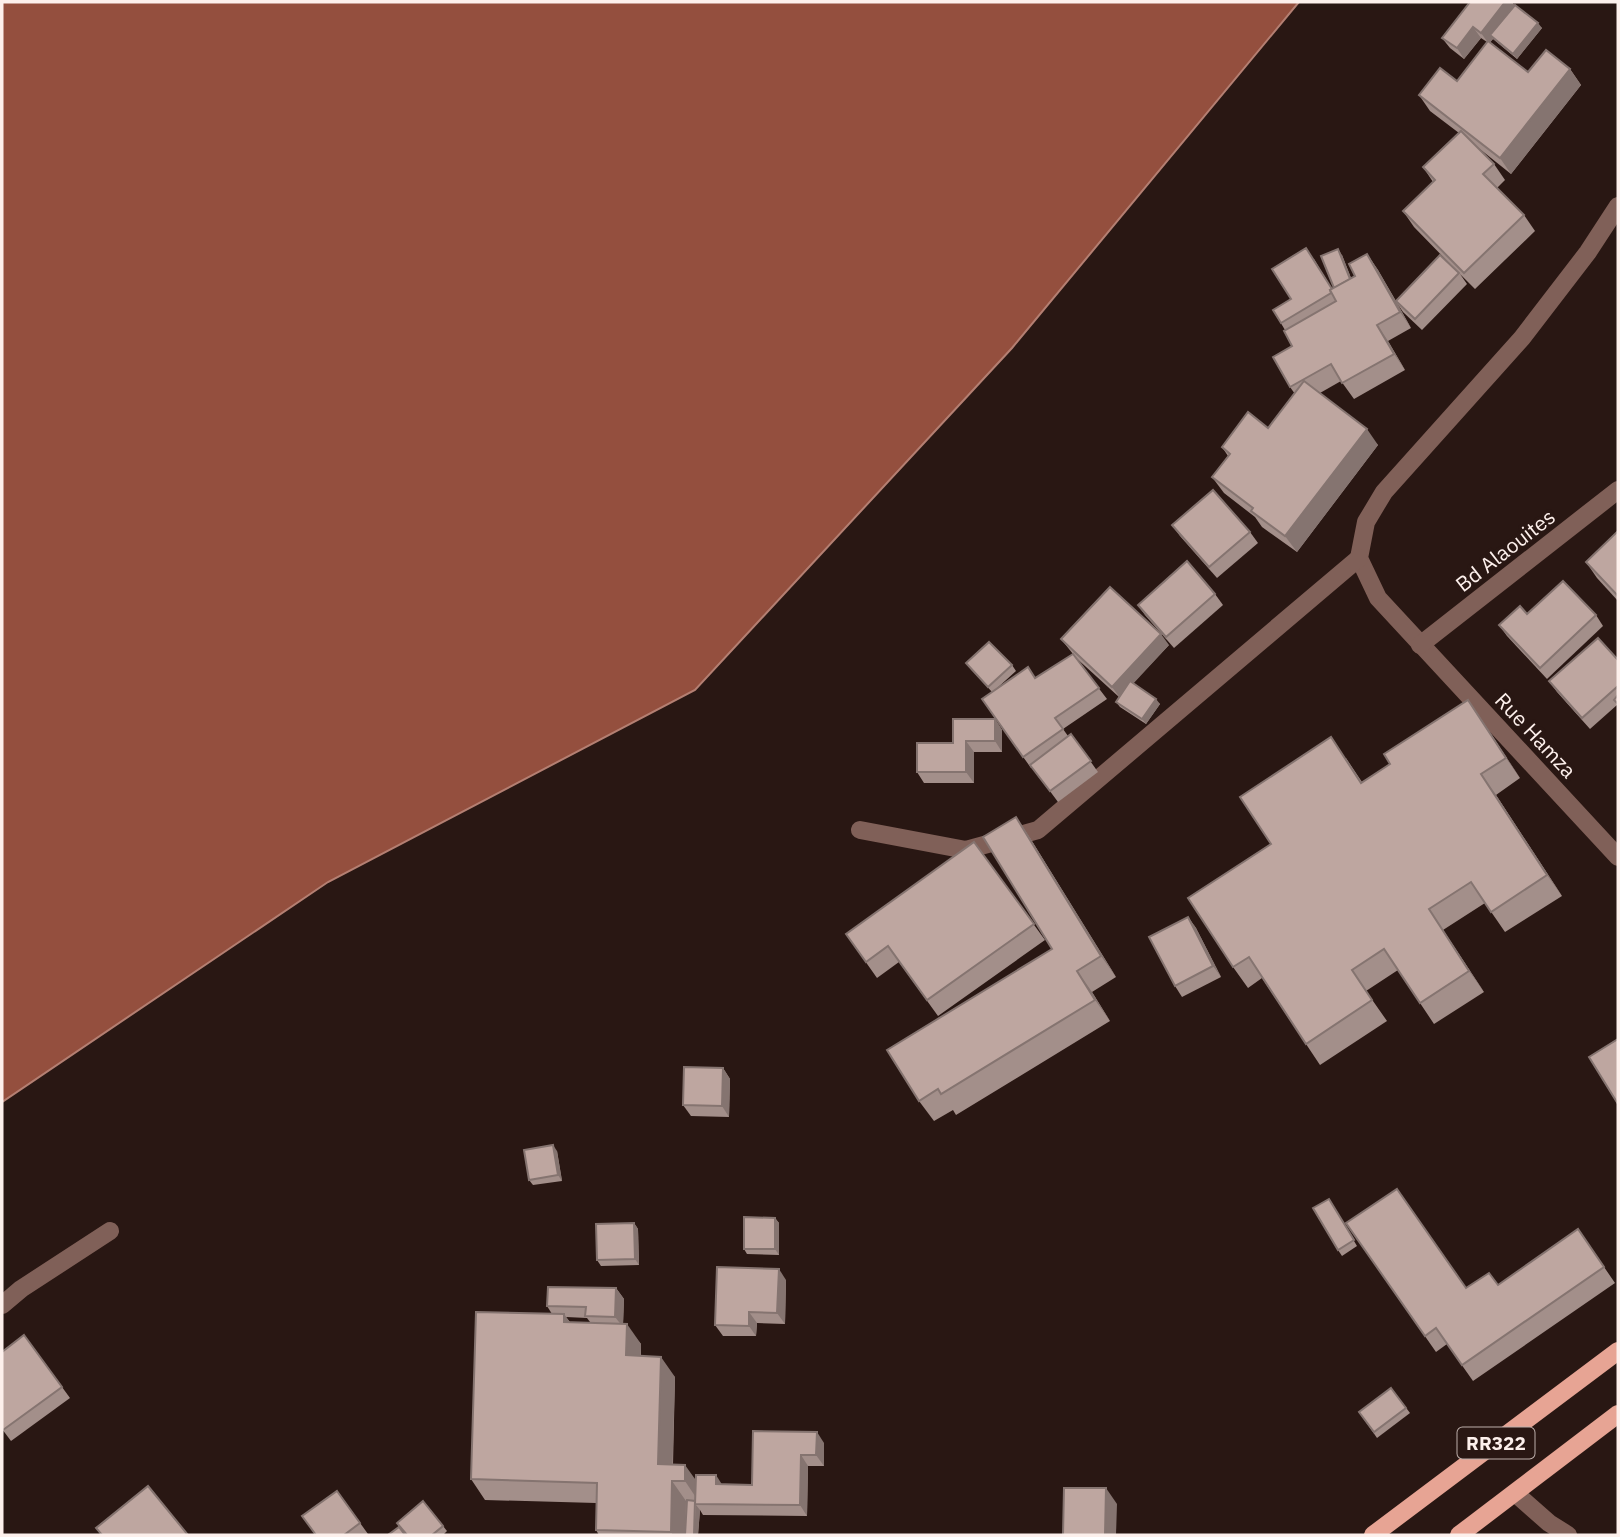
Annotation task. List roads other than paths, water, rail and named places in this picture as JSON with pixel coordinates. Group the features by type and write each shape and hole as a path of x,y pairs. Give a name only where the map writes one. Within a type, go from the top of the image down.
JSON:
{"main road":[{"name":"RR322","path":"1373,1535 1618,1352"},
{"name":"RR322","path":"1460,1535 1618,1414"}],"street":[{"path":"860,830 966,850 1038,830 1360,558 1366,522 1384,492 1522,338 1588,252 1618,206"},
{"name":"Bd Alaouites","path":"1420,645 1618,489"},
{"name":"Rue Hamza","path":"1360,558 1378,598 1618,857"},
{"path":"2,1305 21,1289 110,1231"},
{"path":"1515,1493 1549,1524 1568,1535"}]}
